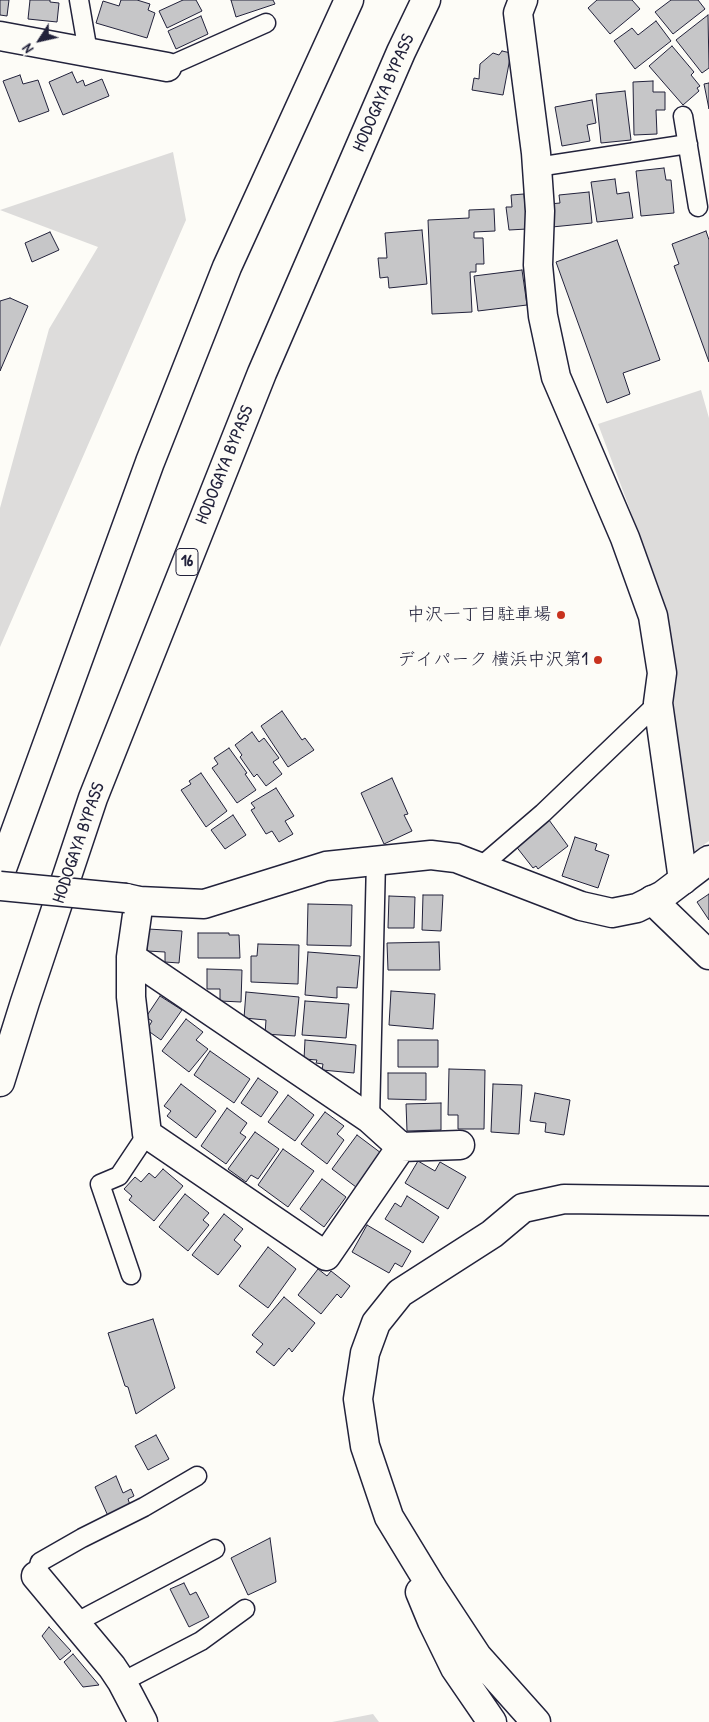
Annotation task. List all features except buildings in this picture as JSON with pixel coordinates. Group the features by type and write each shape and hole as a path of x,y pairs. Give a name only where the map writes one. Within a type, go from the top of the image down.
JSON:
{"main road":[{"path":"0,874 146,471 227,267 349,0"},
{"name":"HODOGAYA BYPASS","path":"0,1082 24,1002 101,780 262,373 401,52 426,0"},
{"path":"524,0 518,13 538,167 540,211 538,265 543,316 556,377 625,538 653,616 662,673 658,703 683,880"},
{"path":"0,36 167,67"},
{"path":"0,886 204,904 326,866 431,855 456,858 581,906 612,913 637,908 663,895 709,860"},
{"path":"133,899 131,997 147,1134 326,1256 401,1146"},
{"path":"652,900 708,957"},
{"path":"131,956 370,1119 401,1146 460,1145"},
{"path":"492,1722 455,1668 432,1621 389,1517 365,1446 358,1398 365,1353 376,1323 400,1293 492,1234 523,1208 564,1199 709,1201"},
{"path":"389,1517 477,1656 536,1722"},
{"path":"36,1576 122,1682 143,1722"}],"lane":[{"path":"79,0 88,52"},
{"path":"167,67 266,23"},
{"path":"683,116 698,207"},
{"path":"538,167 688,144"},
{"path":"480,868 543,813 658,703"},
{"path":"370,1119 376,860"},
{"path":"132,1275 100,1184 119,1176 147,1134"},
{"path":"36,1576 40,1562 82,1538 144,1507 197,1476"},
{"path":"75,1623 215,1548"},
{"path":"122,1682 201,1641 246,1609"}],"shaded area":[{"path":"173,152 186,220 0,647 0,508 49,329 98,247 0,210"},
{"path":"701,390 709,418 709,841 695,851 672,707 677,678 662,595 598,424"},
{"path":"373,1714 379,1722 332,1722"}],"place":[{"name":"中沢一丁目駐車場","path":"561,615"},
{"name":"デイパーク 横浜中沢第1","path":"598,660"}]}
